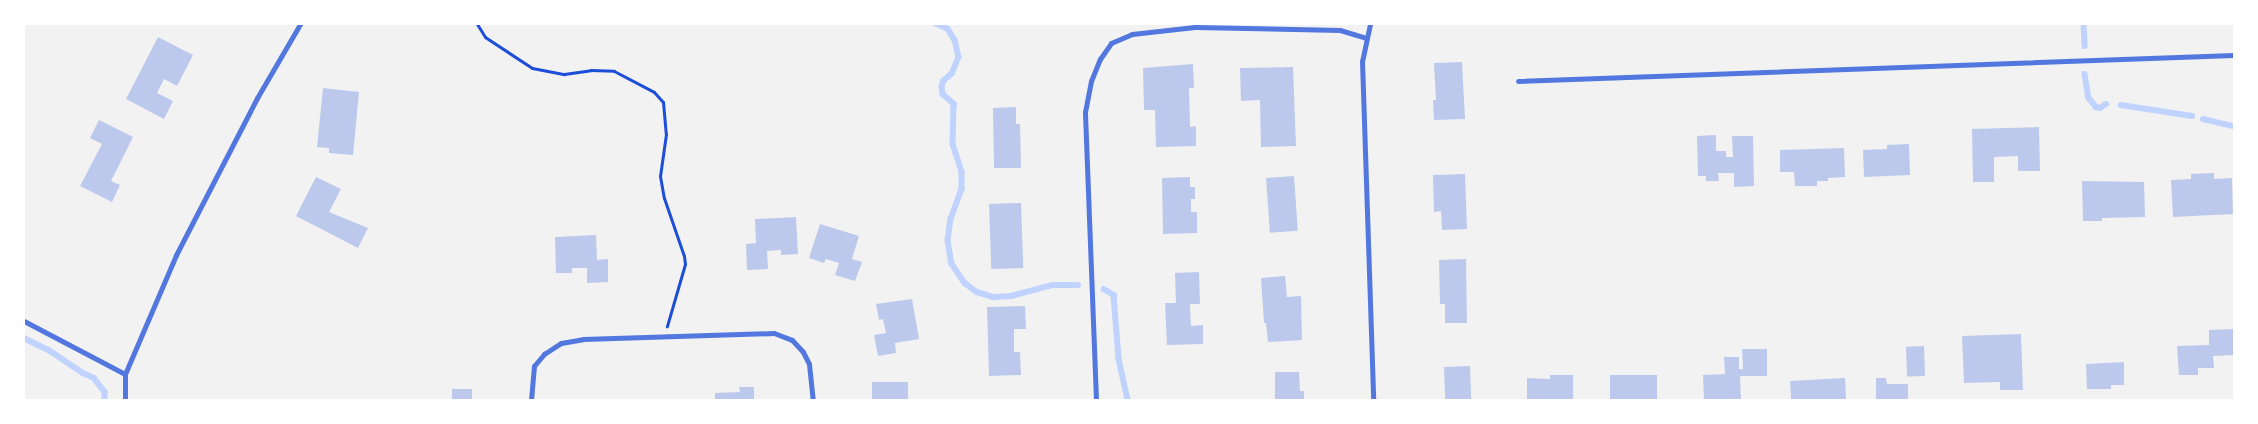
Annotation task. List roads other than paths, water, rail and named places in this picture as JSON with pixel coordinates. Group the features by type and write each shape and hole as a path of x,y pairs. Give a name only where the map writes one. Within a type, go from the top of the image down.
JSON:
{"street":[{"path":"125,400 125,374 185,235 257,98 300,24"},
{"path":"1370,24 1362,61 1373,400"},
{"path":"1096,400 1085,112 1090,81 1100,58 1111,43 1132,34 1195,27 1340,30 1367,38"},
{"path":"1518,82 2234,55"},
{"path":"24,321 125,374"},
{"path":"531,400 534,366 544,354 561,343 583,339 774,333 792,340 803,352 811,374 813,400"}],"waterway":[{"path":"937,24 948,29 955,40 959,57 952,74 944,81 942,86 943,94 954,104 953,144 962,172 962,189 951,219 948,240 952,264 965,283 977,292 993,297 1011,296 1053,285 1078,285"},
{"path":"2084,24 2085,46"},
{"path":"2085,74 2089,98 2096,107 2100,108 2106,104"},
{"path":"2121,105 2192,116"},
{"path":"2203,119 2234,126"},
{"path":"1104,289 1114,295 1119,359 1128,400"},
{"path":"24,338 49,350 83,373 94,378 105,392 105,400"}]}
